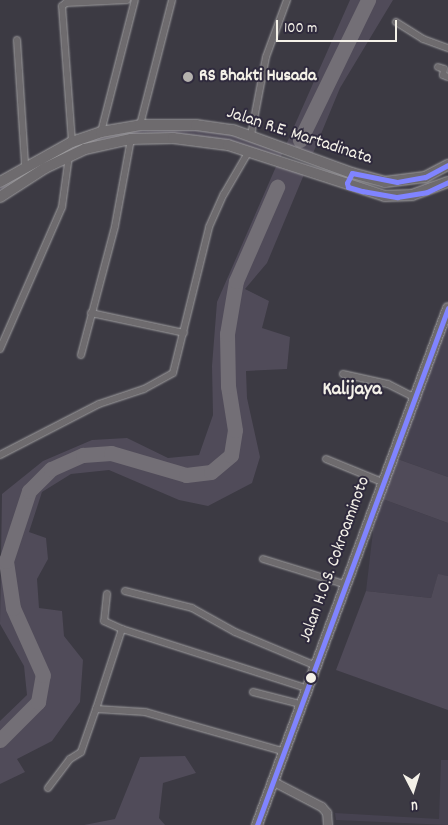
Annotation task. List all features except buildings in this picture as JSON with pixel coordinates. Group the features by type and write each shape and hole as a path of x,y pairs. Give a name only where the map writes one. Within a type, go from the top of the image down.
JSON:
{"highway":[{"name":"Jalan R.E. Martadinata","path":"0,182 25,165 72,142 101,132 140,125 207,125 251,135 352,173 397,182 425,176 448,165"},
{"name":"Jalan R.E. Martadinata","path":"0,197 69,156 106,144 131,139 205,140 249,151 348,186 397,197 427,192 448,182"},
{"path":"325,179 330,173 330,165"},
{"path":"348,186 347,180 352,173"},
{"name":"Jalan H.O.S. Cokroaminoto","path":"257,825 344,584 447,314"}],"street":[{"path":"72,142 62,6 66,3 127,0"},
{"path":"101,132 135,0"},
{"path":"140,125 172,0"},
{"path":"251,135 268,49 287,0"},
{"path":"396,22 422,39 448,48"},
{"path":"17,40 25,165"},
{"path":"438,67 444,69 443,75 448,78"},
{"path":"81,354 115,226 131,139"},
{"path":"0,455 99,404 126,396 170,375 176,369 210,227 224,194 249,151"},
{"path":"0,350 62,207 69,156"},
{"path":"91,313 184,333"},
{"path":"343,374 388,384 414,397"},
{"path":"326,459 382,482"},
{"path":"263,559 344,584"},
{"path":"125,591 192,608 235,632 314,665"},
{"path":"107,594 104,621 122,629 306,688"},
{"path":"48,788 70,759 81,752 122,629"},
{"path":"253,692 300,704"},
{"path":"96,709 129,710 164,716 282,752"},
{"path":"272,781 322,808 327,813 328,825"}],"shaded area":[{"path":"350,0 393,0 340,88 311,158 285,147"},
{"path":"196,125 285,147 279,161 305,172 267,263 245,289 269,301 262,328 290,337 287,369 246,371 247,398 260,457 252,483 208,506 179,500 109,470 71,474 42,492 29,532 46,538 48,559 37,579 39,608 62,611 64,636 83,660 80,702 52,741 17,759 25,772 0,784 0,721 27,695 24,666 0,624 2,494 43,461 92,440 127,438 168,458 199,455 213,415 212,366 217,302 278,162 173,138 85,149 0,197 0,182 101,132"},
{"path":"448,308 448,477 392,457"},
{"path":"392,457 448,477 448,523 377,497"},
{"path":"377,497 448,523 448,576 438,575 431,598 366,591"},
{"path":"438,574 448,576 448,710 336,670 366,591 431,598"},
{"path":"185,756 196,773 163,783 159,818 165,825 84,825 115,819 140,757"},
{"path":"441,760 448,760 448,825 336,820 335,813 439,819"}],"waterway":[{"path":"300,140 368,0"},
{"path":"0,740 38,702 43,675 13,608 6,561 29,491 51,469 83,455 111,453 186,475 211,472 231,455 235,430 228,386 227,334 236,281 277,187"}],"transit line":[{"path":"448,165 425,177 397,182 352,173 347,183 348,187 362,191 397,197 427,192 448,182"},
{"path":"257,825 448,308"}],"place":[{"name":"RS Bhakti Husada","path":"188,77"}],"district":[{"name":"Kalijaya","path":"352,390"}]}
